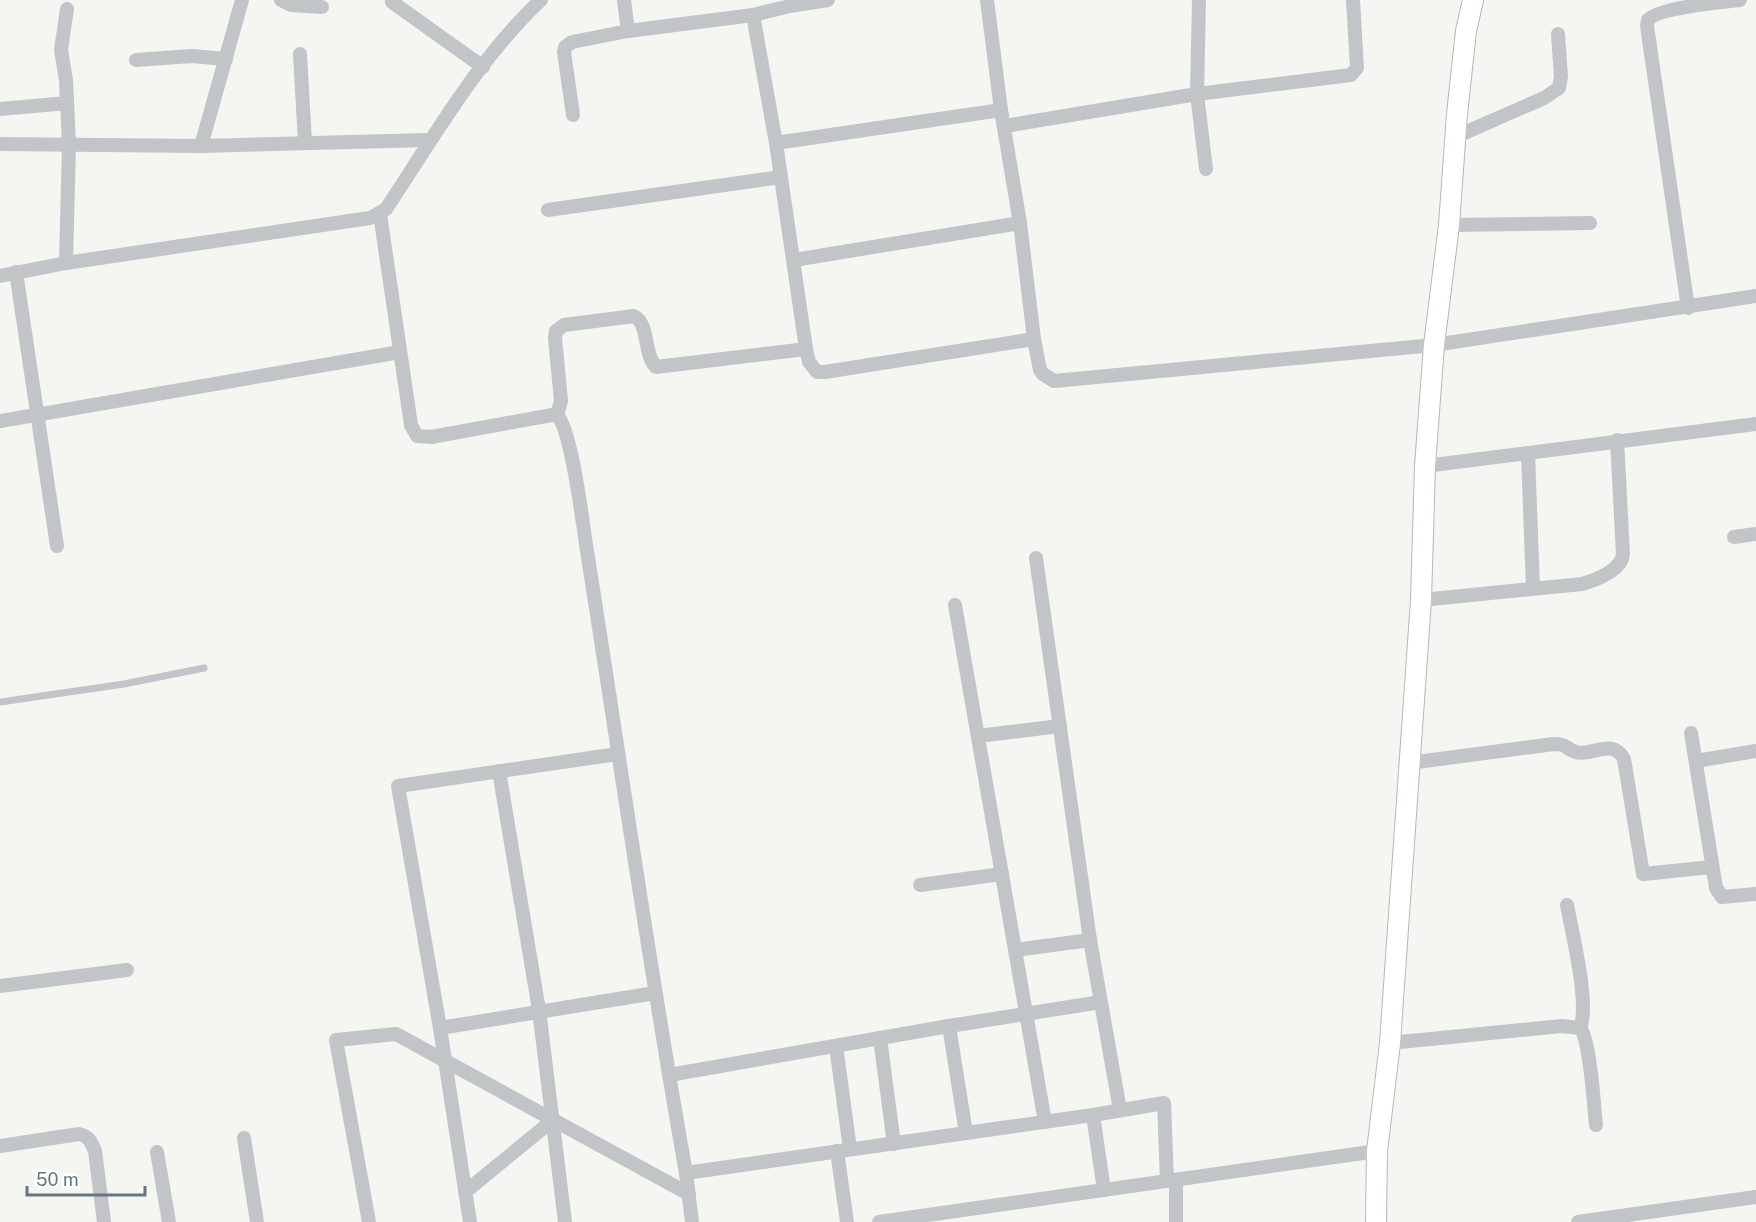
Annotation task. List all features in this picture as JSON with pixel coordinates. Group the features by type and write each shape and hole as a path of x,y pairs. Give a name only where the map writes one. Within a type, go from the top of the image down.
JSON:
{"street":[{"path":"201,146 242,0"},
{"path":"281,0 291,5 322,7"},
{"path":"0,276 66,263 359,220 380,214 386,209 429,140 507,35 541,0"},
{"path":"624,0 628,32"},
{"path":"573,115 565,47 572,42 753,15 828,0"},
{"path":"987,0 1001,110 1020,223 1034,339 1040,370 1048,378 1061,381 1434,345 1756,296"},
{"path":"1199,0 1197,94 1206,169"},
{"path":"1005,126 1197,94 1354,73 1357,68 1357,57 1353,0"},
{"path":"1376,1222 1377,1151 1390,1043 1421,600 1425,466 1434,345 1449,225 1466,31 1473,0"},
{"path":"1688,308 1647,26 1650,16 1655,14 1740,0"},
{"path":"392,2 483,68"},
{"path":"66,263 69,145 61,39 67,9"},
{"path":"753,15 776,143 806,348 809,362 817,372 1034,339"},
{"path":"1455,136 1544,98 1559,88 1561,77 1558,34"},
{"path":"300,54 305,143"},
{"path":"136,60 192,57 226,59"},
{"path":"0,109 67,103"},
{"path":"776,143 1001,110"},
{"path":"0,144 201,146 429,140"},
{"path":"548,210 781,177"},
{"path":"380,214 411,425 417,436 431,437 557,415"},
{"path":"794,260 1020,223"},
{"path":"1449,225 1590,223"},
{"path":"16,272 57,546"},
{"path":"692,1222 576,484 564,426 557,415 561,401 555,338 556,331 564,325 633,316 641,323 650,358 656,367 806,348"},
{"path":"0,421 399,352"},
{"path":"1425,466 1756,424"},
{"path":"1421,600 1582,584 1595,580 1623,561 1617,440"},
{"path":"1528,454 1533,588"},
{"path":"1734,537 1756,534"},
{"path":"1036,558 1090,940 1120,1110"},
{"path":"956,605 1045,1122"},
{"path":"978,736 1060,726"},
{"path":"1691,733 1716,888 1722,897 1728,898 1756,894"},
{"path":"1409,763 1554,744 1568,746 1576,752 1609,748 1616,750 1624,759 1643,874 1712,867"},
{"path":"1696,761 1756,751"},
{"path":"470,1222 440,1028 398,786 618,754"},
{"path":"499,771 539,1010 564,1222"},
{"path":"920,885 1002,874"},
{"path":"1567,905 1584,1003 1580,1028"},
{"path":"1015,950 1090,940"},
{"path":"0,986 127,970"},
{"path":"440,1028 539,1010 656,993"},
{"path":"669,1076 949,1026 1101,1002"},
{"path":"949,1026 966,1133"},
{"path":"1390,1043 1562,1026 1580,1028 1584,1032 1587,1048 1596,1125"},
{"path":"369,1222 336,1040 396,1034 689,1194"},
{"path":"880,1038 894,1144"},
{"path":"836,1046 847,1222"},
{"path":"686,1173 1164,1103 1176,1222"},
{"path":"1093,1115 1104,1190"},
{"path":"465,1192 553,1120"},
{"path":"0,1146 79,1134 86,1136 95,1151 104,1222"},
{"path":"244,1138 257,1222"},
{"path":"879,1222 1377,1151"},
{"path":"157,1152 169,1222"},
{"path":"1578,1222 1671,1215 1756,1197"}],"lane":[{"path":"0,702 124,684 204,668"}]}
